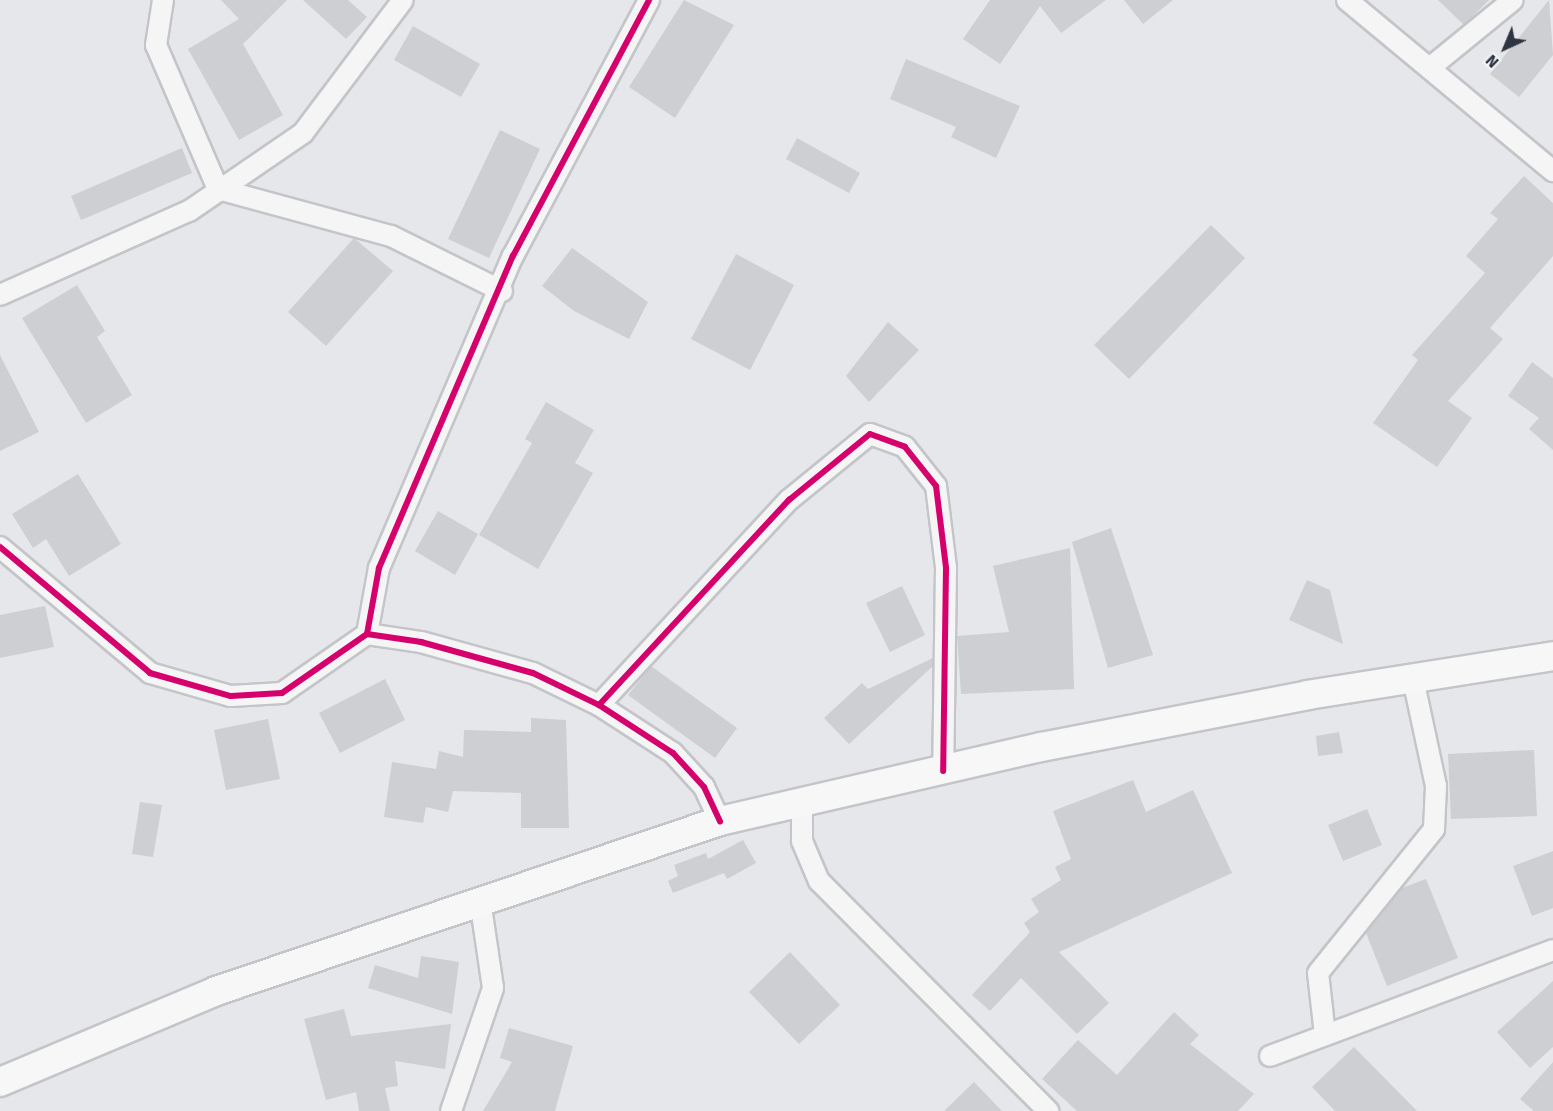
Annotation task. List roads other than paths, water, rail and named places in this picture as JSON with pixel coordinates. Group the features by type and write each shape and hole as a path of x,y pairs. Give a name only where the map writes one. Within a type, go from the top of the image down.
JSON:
{"main road":[{"path":"0,1082 216,991 480,900 720,821 943,771 1308,695 1553,656"}],"street":[{"path":"163,0 156,45 218,189"},
{"path":"0,295 189,211 303,133 403,0"},
{"path":"367,634 379,568 502,291 513,256 649,0"},
{"path":"1347,0 1432,66 1553,171"},
{"path":"1432,66 1513,0"},
{"path":"218,189 391,236 502,291"},
{"path":"599,705 789,500 870,434 905,447 936,486 946,568 943,771"},
{"path":"0,547 150,673 231,696 282,693 367,634 421,642 533,673 599,705 673,753 704,787 720,821"},
{"path":"1324,1035 1318,973 1434,829 1436,786 1413,679"},
{"path":"802,803 802,841 819,880 1048,1111"},
{"path":"451,1111 493,988 480,900"},
{"path":"1270,1056 1553,950"}]}
